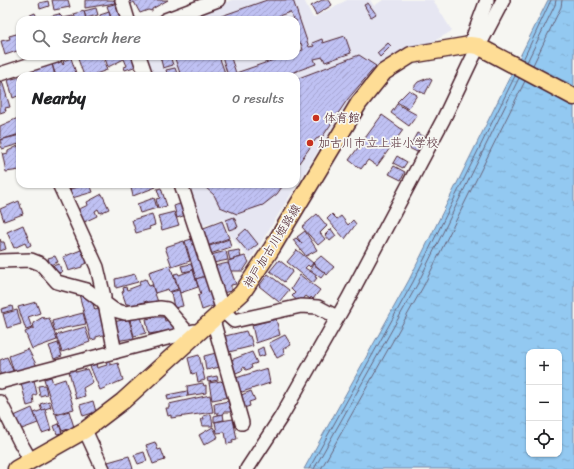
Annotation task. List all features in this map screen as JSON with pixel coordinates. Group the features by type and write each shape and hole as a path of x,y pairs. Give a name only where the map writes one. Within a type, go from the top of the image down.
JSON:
{"main road":[{"path":"480,48 574,97"},
{"name":"神戸加古川姫路線","path":"16,469 85,430 123,401 242,293 276,242 359,103 384,72 411,55 480,48"}],"street":[{"path":"122,0 127,16"},
{"path":"176,16 218,0"},
{"path":"480,48 487,0"},
{"path":"248,469 337,318 440,125 503,0"},
{"path":"0,74 44,60"},
{"path":"140,60 145,72"},
{"path":"61,188 94,261 101,284 115,352"},
{"path":"182,188 213,320 242,423"},
{"path":"0,261 31,260 40,264 57,282 80,287 114,310 125,313 160,308 167,309 187,332"},
{"path":"0,382 187,332 213,320 234,321 301,306 311,306 337,318"},
{"path":"157,340 165,342 169,347 166,362"},
{"path":"0,402 31,461"},
{"path":"85,430 103,469"}],"shaded area":[{"name":"加古川市立上荘小学校","path":"232,0 304,0 313,18 347,0 370,0 374,6 383,0 433,0 452,31 436,40 388,57 349,101 300,180 300,72 151,72 147,60 300,60 300,16 188,16"},
{"name":"加古川市立上荘小学校","path":"187,188 295,188 250,260 230,235 223,218 199,228"}],"water":[{"path":"548,0 574,0 574,469 304,469 409,280"}],"building":[{"path":"52,0 68,0 70,7 54,10"},
{"path":"85,0 114,0 115,3 85,8"},
{"path":"127,0 168,0 152,9 152,11 148,10 140,13 134,2 130,4"},
{"path":"267,0 293,0 298,16 292,16 290,12 278,16 221,16"},
{"path":"322,0 329,0 332,5 316,15 311,6"},
{"path":"48,1 49,6 40,9 39,3"},
{"path":"118,3 122,16 111,16 107,6"},
{"path":"368,3 376,14 371,17 364,5"},
{"path":"96,8 98,15 85,16 84,11"},
{"path":"84,11 85,16 75,16 74,14"},
{"path":"109,12 110,16 100,16"},
{"path":"35,13 36,16 28,16"},
{"path":"300,21 309,47 314,46 312,43 322,39 323,43 345,36 351,53 325,62 323,57 314,59 316,64 294,72 239,72 273,60 300,60 300,51 303,50 301,43"},
{"path":"16,34 16,51 5,55 1,41 10,39 9,36"},
{"path":"388,43 391,46 380,57 377,53"},
{"name":"体育館","path":"359,55 376,66 347,100 323,136 316,139 300,161 300,77"},
{"path":"72,60 76,72 55,72 52,64 61,61 63,65 63,61"},
{"path":"78,60 103,60 107,70 101,72 83,72"},
{"path":"105,60 122,60 108,67"},
{"path":"124,60 135,60 137,66 125,70 124,67 127,66"},
{"path":"161,60 171,60 173,65 163,68"},
{"path":"175,60 220,60 225,72 180,72"},
{"path":"223,60 232,60 236,72 227,72"},
{"path":"52,64 54,72 31,72"},
{"path":"175,68 176,72 167,72 166,70"},
{"path":"16,78 16,97 13,98 8,80"},
{"path":"428,78 432,80 425,94 413,88 418,82"},
{"path":"0,81 2,81 10,107 5,108 6,111 0,113"},
{"path":"409,90 417,95 408,109 397,102"},
{"path":"397,104 417,115 409,126 391,113"},
{"path":"382,115 403,130 377,166 368,160 361,169 349,160"},
{"path":"16,119 16,135 0,140 0,126"},
{"path":"417,133 425,137 417,152 409,148"},
{"path":"16,136 16,145 2,149 0,140"},
{"path":"16,147 16,171 6,172 2,152 4,154 8,153 8,151"},
{"path":"397,156 407,162 403,168 393,163"},
{"path":"394,166 405,172 401,180 389,174"},
{"path":"92,188 93,192 72,198 70,189"},
{"path":"131,188 153,188 133,196"},
{"path":"161,188 167,206 158,208 156,199 160,198 157,189"},
{"path":"206,188 281,188 277,194 263,205 237,214 220,207 214,195"},
{"path":"102,194 109,209 100,213 98,209 95,211 97,216 80,224 73,212 88,205 87,202"},
{"path":"154,198 157,208 140,213 137,204"},
{"path":"19,201 23,214 4,221 0,209"},
{"path":"182,203 186,215 177,218 174,206"},
{"path":"174,212 179,225 162,230 158,216"},
{"path":"152,214 155,225 149,227 150,229 136,233 132,220"},
{"path":"317,214 327,226 320,233 325,239 318,245 302,227"},
{"path":"332,214 337,219 341,216 348,225 353,220 356,224 345,239 327,219"},
{"path":"234,217 238,227 229,230 226,220"},
{"path":"222,221 229,238 207,246 201,229"},
{"path":"23,225 31,245 27,247 25,243 14,248 7,232"},
{"path":"246,229 258,244 248,252 236,238"},
{"path":"331,229 336,236 330,241 325,235"},
{"path":"305,231 317,250 306,256 293,240 296,238 302,244 297,237"},
{"path":"195,238 206,276 196,279 185,241"},
{"path":"0,239 1,242 4,242 6,249 0,251"},
{"path":"229,239 231,247 210,254 207,247"},
{"path":"184,241 190,261 172,267 165,247"},
{"path":"86,248 91,261 82,265 82,267 68,271 63,257"},
{"path":"239,250 241,257 230,260 228,252"},
{"path":"297,250 313,263 310,267 308,265 305,268 316,275 315,277 317,278 313,283 287,262"},
{"path":"226,251 228,260 213,263 211,255"},
{"path":"55,256 58,262 50,265 48,258"},
{"path":"245,256 249,262 243,271 230,271 228,261"},
{"path":"321,256 334,267 327,275 313,263"},
{"path":"279,260 293,271 284,282 270,271"},
{"path":"228,263 236,284 231,285 231,291 222,293 214,266"},
{"path":"59,264 62,272 54,274 52,266"},
{"path":"191,264 193,270 183,272 181,266"},
{"path":"313,264 325,273 321,278 310,270"},
{"path":"170,265 178,289 169,292 168,289 155,293 149,272"},
{"path":"193,270 198,287 180,293 174,274 178,273 179,275"},
{"path":"135,274 138,282 116,288 115,279"},
{"path":"268,274 289,290 279,302 259,286"},
{"path":"300,275 320,290 313,299 306,296 300,303 292,296 295,293 291,289"},
{"path":"206,276 216,305 202,310 198,296 201,294 196,279"},
{"path":"146,279 149,286 152,285 158,302 149,305 147,301 129,307 128,304 126,304 122,292 124,291 123,288 126,287 127,290 140,285 139,281"},
{"path":"179,290 183,306 174,308 171,292"},
{"path":"85,293 87,299 91,298 95,310 103,308 110,333 91,340 79,294"},
{"path":"36,302 40,313 28,317 32,328 26,330 18,307"},
{"path":"12,306 13,310 2,313 1,309"},
{"path":"17,310 21,324 7,328 3,314"},
{"path":"83,313 86,324 65,328 55,332 52,321"},
{"path":"43,317 44,319 49,318 57,340 32,349 25,332 34,328 33,323"},
{"path":"141,317 146,333 134,336 130,320"},
{"path":"164,317 165,321 172,319 174,330 149,334 146,319"},
{"path":"126,319 129,320 134,338 116,341 114,322"},
{"path":"276,319 280,335 256,343 252,325"},
{"path":"85,327 90,342 62,352 56,335"},
{"path":"246,331 248,336 250,336 253,346 229,352 225,336"},
{"path":"285,335 291,345 283,349 285,354 277,358 269,343"},
{"path":"58,343 62,356 54,359 49,346"},
{"path":"263,347 265,355 259,357 257,350"},
{"path":"28,349 38,368 14,372 9,356"},
{"path":"252,352 257,363 251,365 252,368 246,370 244,367 242,368 243,370 236,373 231,360"},
{"path":"216,353 220,367 206,370 204,356"},
{"path":"199,355 205,380 198,382 196,373 192,374 188,358"},
{"path":"7,357 14,373 0,375 0,360"},
{"path":"110,362 110,365 118,363 123,380 100,390 90,366 96,364 97,368 107,365 106,363"},
{"path":"267,368 270,383 242,392 239,389 236,378"},
{"path":"75,369 76,372 87,369 93,382 83,388 85,396 76,399 69,371"},
{"path":"217,376 218,380 208,382 207,378"},
{"path":"51,377 53,383 65,379 74,409 55,414 44,379"},
{"path":"34,380 37,394 33,396 34,404 27,406 21,383"},
{"path":"221,381 226,382 229,397 212,400 209,383"},
{"path":"203,383 204,386 206,385 206,393 188,396 187,386"},
{"path":"45,385 47,394 40,396 38,386"},
{"path":"187,391 188,396 168,400 167,395"},
{"path":"251,391 255,400 249,402 250,406 244,408 239,396"},
{"path":"210,395 213,412 171,418 171,415 168,416 166,408 169,408 169,404"},
{"path":"49,401 51,407 42,410 40,404"},
{"path":"93,401 96,412 83,416 80,405"},
{"path":"228,401 231,412 223,412 224,414 218,415 218,413 215,413 214,404"},
{"path":"32,408 38,423 19,430 14,416"},
{"path":"45,409 51,430 42,433 34,413"},
{"path":"69,411 74,427 62,431 56,415"},
{"path":"211,414 213,426 203,426 201,419 204,419 203,416"},
{"path":"223,414 224,420 214,422 214,416"},
{"path":"233,419 237,439 232,440 233,443 227,444 225,432 217,433 215,422"},
{"path":"59,424 62,433 57,434 54,426"},
{"path":"213,427 218,437 204,445 199,435"},
{"path":"155,442 158,450 161,449 165,460 153,464 146,445"},
{"path":"144,452 147,461 138,464 134,455"},
{"path":"129,456 133,469 108,469 106,464 108,462"}],"place":[{"name":"体育館","path":"316,118"},
{"name":"加古川市立上荘小学校","path":"310,143"}]}
